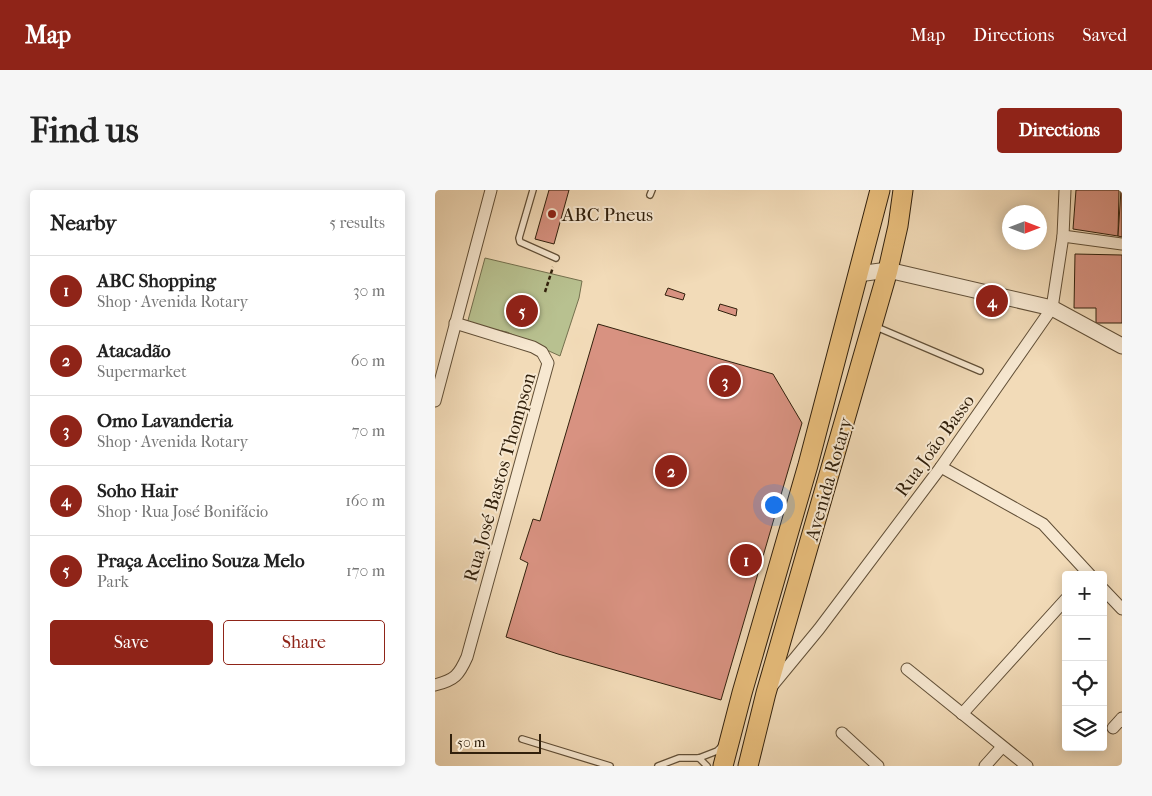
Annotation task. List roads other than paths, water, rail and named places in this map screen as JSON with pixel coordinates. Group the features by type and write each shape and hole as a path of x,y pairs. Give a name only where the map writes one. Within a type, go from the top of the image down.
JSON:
{"main road":[{"name":"Avenida Rotary","path":"723,766 808,465 880,190"},
{"name":"Avenida Rotary","path":"748,766 766,693 888,270 898,226 903,190"}],"street":[{"path":"435,401 491,190"},
{"name":"Rua João Basso","path":"766,693 819,629 941,467 1051,308 1063,236 1065,190"},
{"path":"1063,236 1122,244"},
{"path":"858,274 888,270 1051,308 1122,346"},
{"name":"Rua José Bastos Thompson","path":"435,686 456,677 467,657 548,363 543,352 533,347 455,323"},
{"path":"941,467 1043,524 1086,571"},
{"path":"1107,593 1122,609"},
{"path":"962,714 1062,603"},
{"path":"907,669 1027,766"},
{"path":"1113,728 1122,718"},
{"path":"842,733 878,766"},
{"path":"985,766 1002,747"}],"lane":[{"path":"533,190 519,238 520,242 522,245 556,258"},
{"path":"872,325 980,371"},
{"path":"658,766 679,758 699,758 717,751 730,736"},
{"path":"522,739 610,766"},
{"path":"699,758 707,766"}],"place":[{"name":"ABC Pneus","path":"552,214"},
{"name":"Soho Hair","path":"992,301"},
{"name":"Praça Acelino Souza Melo","path":"522,311"},
{"name":"Omo Lavanderia","path":"725,381"},
{"name":"Atacadão","path":"671,471"},
{"name":"ABC Shopping","path":"746,560"}]}
